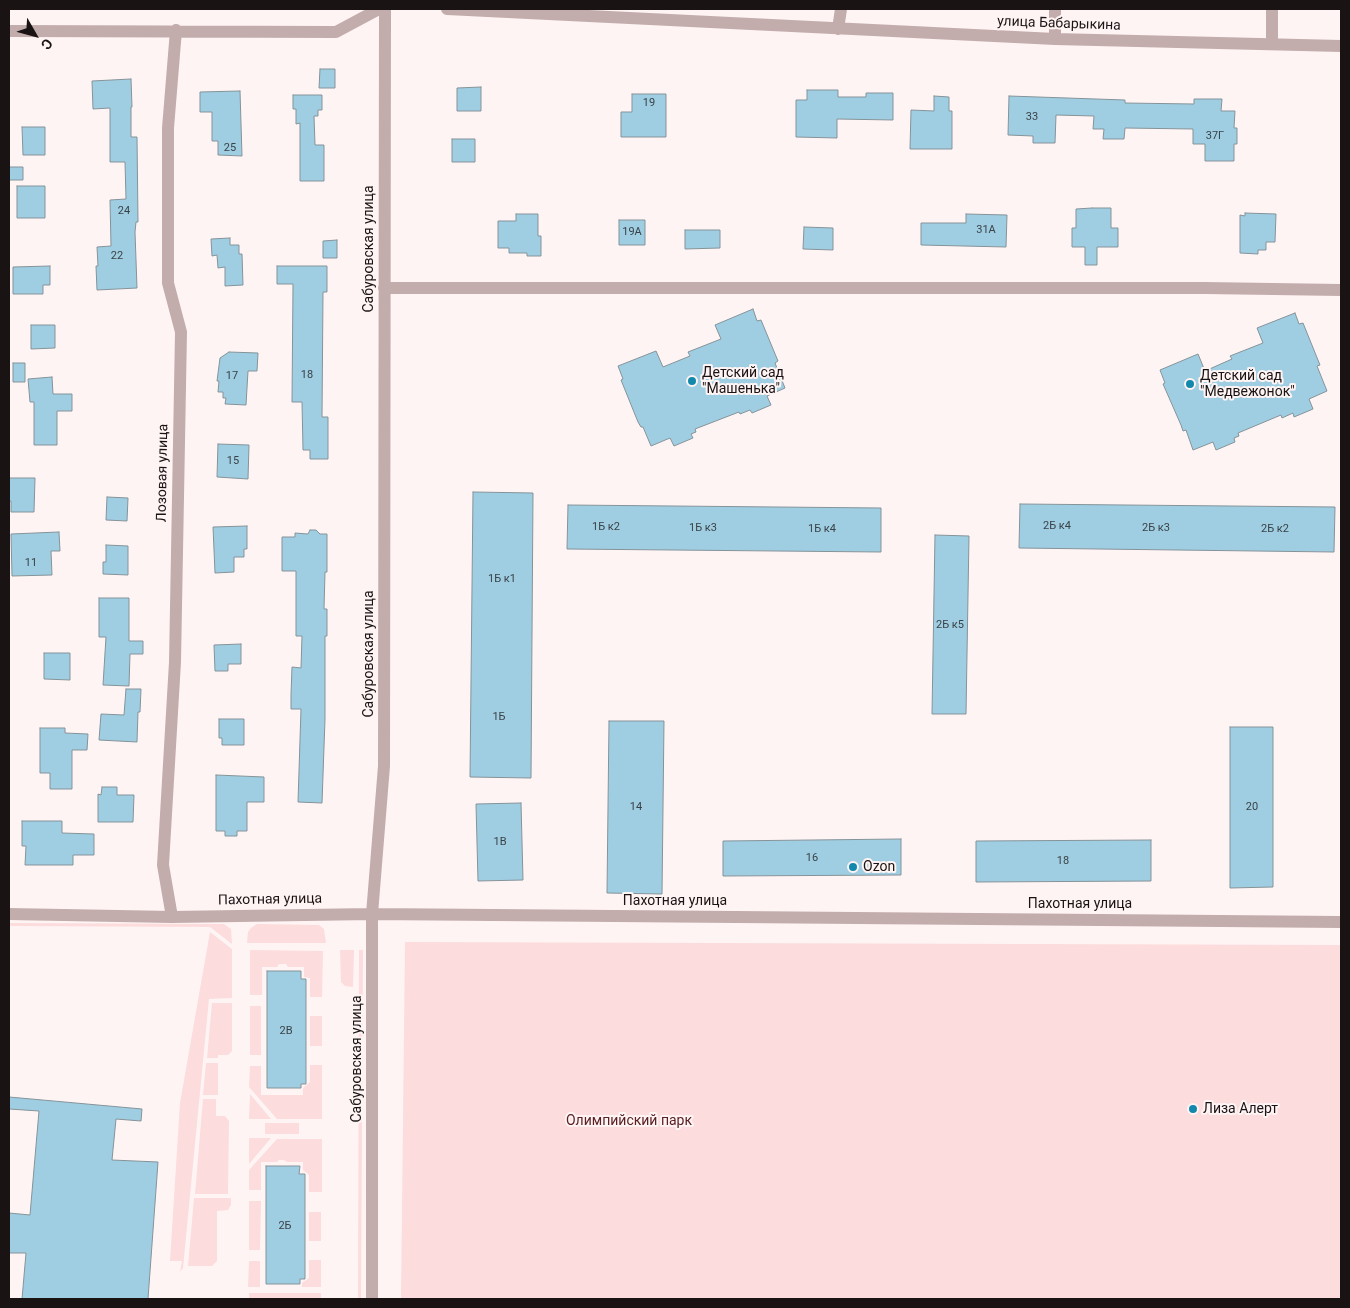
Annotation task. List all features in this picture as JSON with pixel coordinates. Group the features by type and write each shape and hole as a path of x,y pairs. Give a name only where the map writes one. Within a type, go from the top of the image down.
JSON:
{"street":[{"path":"9,31 176,30 336,32 379,9"},
{"name":"Сабуровская улица","path":"372,1299 372,914 384,766 385,9"},
{"name":"улица Бабарыкина","path":"447,9 624,13 838,29 1055,40 1341,46"},
{"path":"838,29 841,9"},
{"path":"1055,9 1055,40"},
{"path":"1272,9 1272,44"},
{"name":"Лозовая улица","path":"172,917 164,865 175,662 181,332 168,283 168,128 176,30"},
{"path":"384,288 1205,288 1341,290"},
{"name":"Пахотная улица","path":"9,914 172,917 372,914 1341,922"}],"green space":[{"path":"9,923 224,924 231,929 232,944 210,927 9,926"},
{"path":"257,924 319,925 324,929 326,943 247,943 248,932"},
{"path":"210,932 232,949 232,998 209,999 183,1268 180,1272 182,1261 170,1261 180,1103"},
{"name":"Олимпийский парк","path":"405,942 1341,945 1341,1299 401,1299"},
{"path":"250,950 323,951 322,997 310,997 310,978 304,977 304,967 288,967 286,964 279,964 277,967 262,967 262,995 250,995"},
{"path":"340,950 354,950 353,987 345,986 341,982"},
{"path":"359,950 363,950 361,1299 358,1299"},
{"path":"212,1003 232,1003 232,1051 228,1055 218,1055 218,1058 207,1058"},
{"path":"250,1006 261,1006 261,1055 250,1055"},
{"path":"310,1016 322,1016 322,1046 310,1046"},
{"path":"206,1063 218,1063 218,1095 203,1095"},
{"path":"310,1065 322,1065 322,1119 277,1119 249,1087 250,1066 261,1066 261,1095 303,1095 303,1088 310,1082"},
{"path":"250,1094 271,1119 249,1119"},
{"path":"203,1099 216,1099 216,1116 225,1116 229,1121 228,1194 195,1194"},
{"path":"265,1123 299,1123 299,1134 265,1134"},
{"path":"249,1138 271,1138 249,1164"},
{"path":"277,1139 322,1139 322,1192 309,1192 309,1175 303,1170 303,1162 287,1162 284,1160 261,1162 261,1190 249,1190 249,1170"},
{"path":"194,1198 231,1198 231,1205 228,1210 217,1211 217,1261 212,1266 188,1266"},
{"path":"249,1201 261,1201 260,1250 249,1250"},
{"path":"309,1212 321,1212 321,1241 309,1241"},
{"path":"309,1260 321,1260 321,1287 302,1287 302,1283 309,1278"},
{"path":"249,1261 260,1261 260,1287 248,1287"},
{"path":"249,1293 321,1293 321,1299 249,1299"}],"building":[{"path":"320,69 335,69 335,88 319,88"},
{"path":"131,79 131,137 137,137 138,222 136,222 135,232 137,288 97,290 97,247 111,246 110,200 126,199 125,162 110,162 110,108 93,109 92,81"},
{"path":"481,87 481,111 457,111 457,88"},
{"path":"807,90 838,90 838,97 866,97 866,93 893,93 893,120 837,119 837,138 796,137 796,100 807,100"},
{"path":"240,91 242,156 218,155 218,141 212,141 212,112 200,112 200,92"},
{"path":"632,94 666,94 666,137 621,137 621,112 632,112"},
{"path":"293,95 322,95 322,110 318,110 318,116 314,116 315,145 324,145 324,181 300,181 300,123 296,124 296,109 293,109"},
{"path":"934,96 949,97 949,111 952,111 952,149 910,149 911,110 934,111"},
{"path":"1009,96 1125,100 1125,103 1194,104 1194,99 1222,99 1221,111 1235,111 1234,128 1237,128 1237,144 1234,144 1234,161 1205,161 1205,144 1193,144 1193,129 1125,128 1124,139 1103,139 1104,129 1093,129 1094,116 1056,115 1055,143 1033,143 1033,136 1008,135"},
{"path":"22,127 45,127 45,155 23,155"},
{"path":"452,139 475,139 475,162 452,162"},
{"path":"9,167 23,167 23,180 9,180"},
{"path":"17,186 45,186 45,218 17,218"},
{"path":"1111,208 1111,228 1118,228 1118,247 1097,247 1097,265 1085,265 1085,247 1072,247 1072,228 1076,228 1076,209"},
{"path":"1245,213 1276,214 1275,242 1266,242 1266,250 1258,250 1258,254 1240,253 1240,215 1245,216"},
{"path":"516,214 538,214 538,236 541,236 541,256 527,256 527,253 509,253 509,248 498,248 498,221 516,221"},
{"path":"966,214 1007,215 1006,247 921,245 921,223 966,223"},
{"path":"619,220 645,220 645,245 619,245"},
{"path":"804,227 833,228 833,250 803,249"},
{"path":"685,230 720,230 720,248 685,249"},
{"path":"230,238 230,245 239,245 239,254 242,254 243,285 225,286 225,267 218,268 217,255 212,256 211,239"},
{"path":"337,240 337,258 323,258 323,241"},
{"path":"50,266 50,285 43,285 43,294 13,294 13,267"},
{"path":"277,266 327,266 327,292 323,292 322,417 328,417 328,459 310,459 310,450 303,450 302,402 292,402 293,284 277,284"},
{"path":"753,309 757,321 761,320 778,361 775,363 785,388 767,396 771,405 752,413 750,410 740,414 739,412 695,429 696,432 691,434 693,438 674,446 670,438 651,446 643,427 638,422 621,380 623,379 618,366 656,351 663,367 690,356 688,352 721,339 715,325"},
{"path":"1295,313 1299,324 1303,323 1320,365 1317,366 1327,391 1309,399 1313,409 1294,417 1293,413 1282,418 1281,415 1238,433 1239,436 1234,438 1235,442 1216,450 1213,442 1193,450 1186,430 1183,431 1163,384 1165,383 1160,370 1198,354 1205,371 1232,359 1230,356 1263,343 1257,328"},
{"path":"31,325 55,325 55,348 31,349"},
{"path":"229,352 258,353 257,371 248,371 246,405 225,404 226,398 223,398 223,392 218,392 219,381 217,381 220,358"},
{"path":"13,363 25,363 25,382 13,382"},
{"path":"52,377 53,394 72,394 72,411 57,411 57,445 34,445 34,402 30,402 28,379"},
{"path":"218,444 249,445 248,479 217,477"},
{"path":"9,478 35,478 34,512 11,512"},
{"path":"473,492 533,493 531,778 470,777"},
{"path":"107,497 128,498 127,521 106,520"},
{"path":"1020,504 1335,507 1334,552 1019,548"},
{"path":"568,505 881,508 881,552 567,549"},
{"path":"247,526 247,549 244,549 244,557 234,557 234,572 215,573 213,527"},
{"path":"310,530 316,530 320,534 327,534 327,572 325,572 324,609 327,609 327,636 325,636 322,803 298,802 301,709 291,709 291,695 292,667 301,668 302,636 296,636 296,571 282,571 282,537 295,537 295,533 308,534"},
{"path":"59,532 60,551 51,551 52,575 12,576 11,534"},
{"path":"935,535 969,536 966,714 932,714"},
{"path":"106,545 128,546 128,575 103,574 103,562 106,562"},
{"path":"99,598 129,598 129,641 143,641 143,654 130,654 129,686 103,685 106,637 99,637"},
{"path":"241,644 241,664 228,664 228,671 215,671 214,645"},
{"path":"44,653 70,653 70,680 44,679"},
{"path":"126,689 141,689 137,742 99,740 101,714 124,715"},
{"path":"219,719 244,719 244,745 222,745 222,738 219,738"},
{"path":"609,721 664,721 662,894 607,893"},
{"path":"1230,727 1273,727 1273,887 1230,888"},
{"path":"40,728 65,728 65,733 88,734 87,750 72,750 72,789 50,789 50,773 40,773"},
{"path":"216,775 264,777 264,802 247,802 247,831 237,831 237,836 225,836 225,831 216,831"},
{"path":"102,787 117,787 117,795 134,795 133,822 98,822 98,794 101,795"},
{"path":"521,803 523,880 478,881 476,804"},
{"path":"22,821 62,821 62,833 94,834 94,855 73,855 73,865 25,865 26,846 22,846"},
{"path":"901,839 901,875 723,876 723,841"},
{"path":"1151,840 1151,881 976,882 976,841"},
{"path":"267,971 301,971 301,979 306,979 306,1084 301,1084 301,1088 267,1088"},
{"path":"9,1097 142,1109 141,1121 116,1119 112,1160 158,1162 148,1299 22,1299 26,1253 9,1253 9,1213 30,1215 39,1111 9,1109"},
{"path":"266,1166 300,1166 299,1174 305,1174 305,1279 300,1279 300,1284 266,1284"}],"place":[{"name":"Детский сад \"Машенька\"","path":"692,381"},
{"name":"Детский сад \"Медвежонок\"","path":"1190,384"},
{"name":"Ozon","path":"853,867"},
{"name":"Лиза Алерт","path":"1193,1109"}]}
